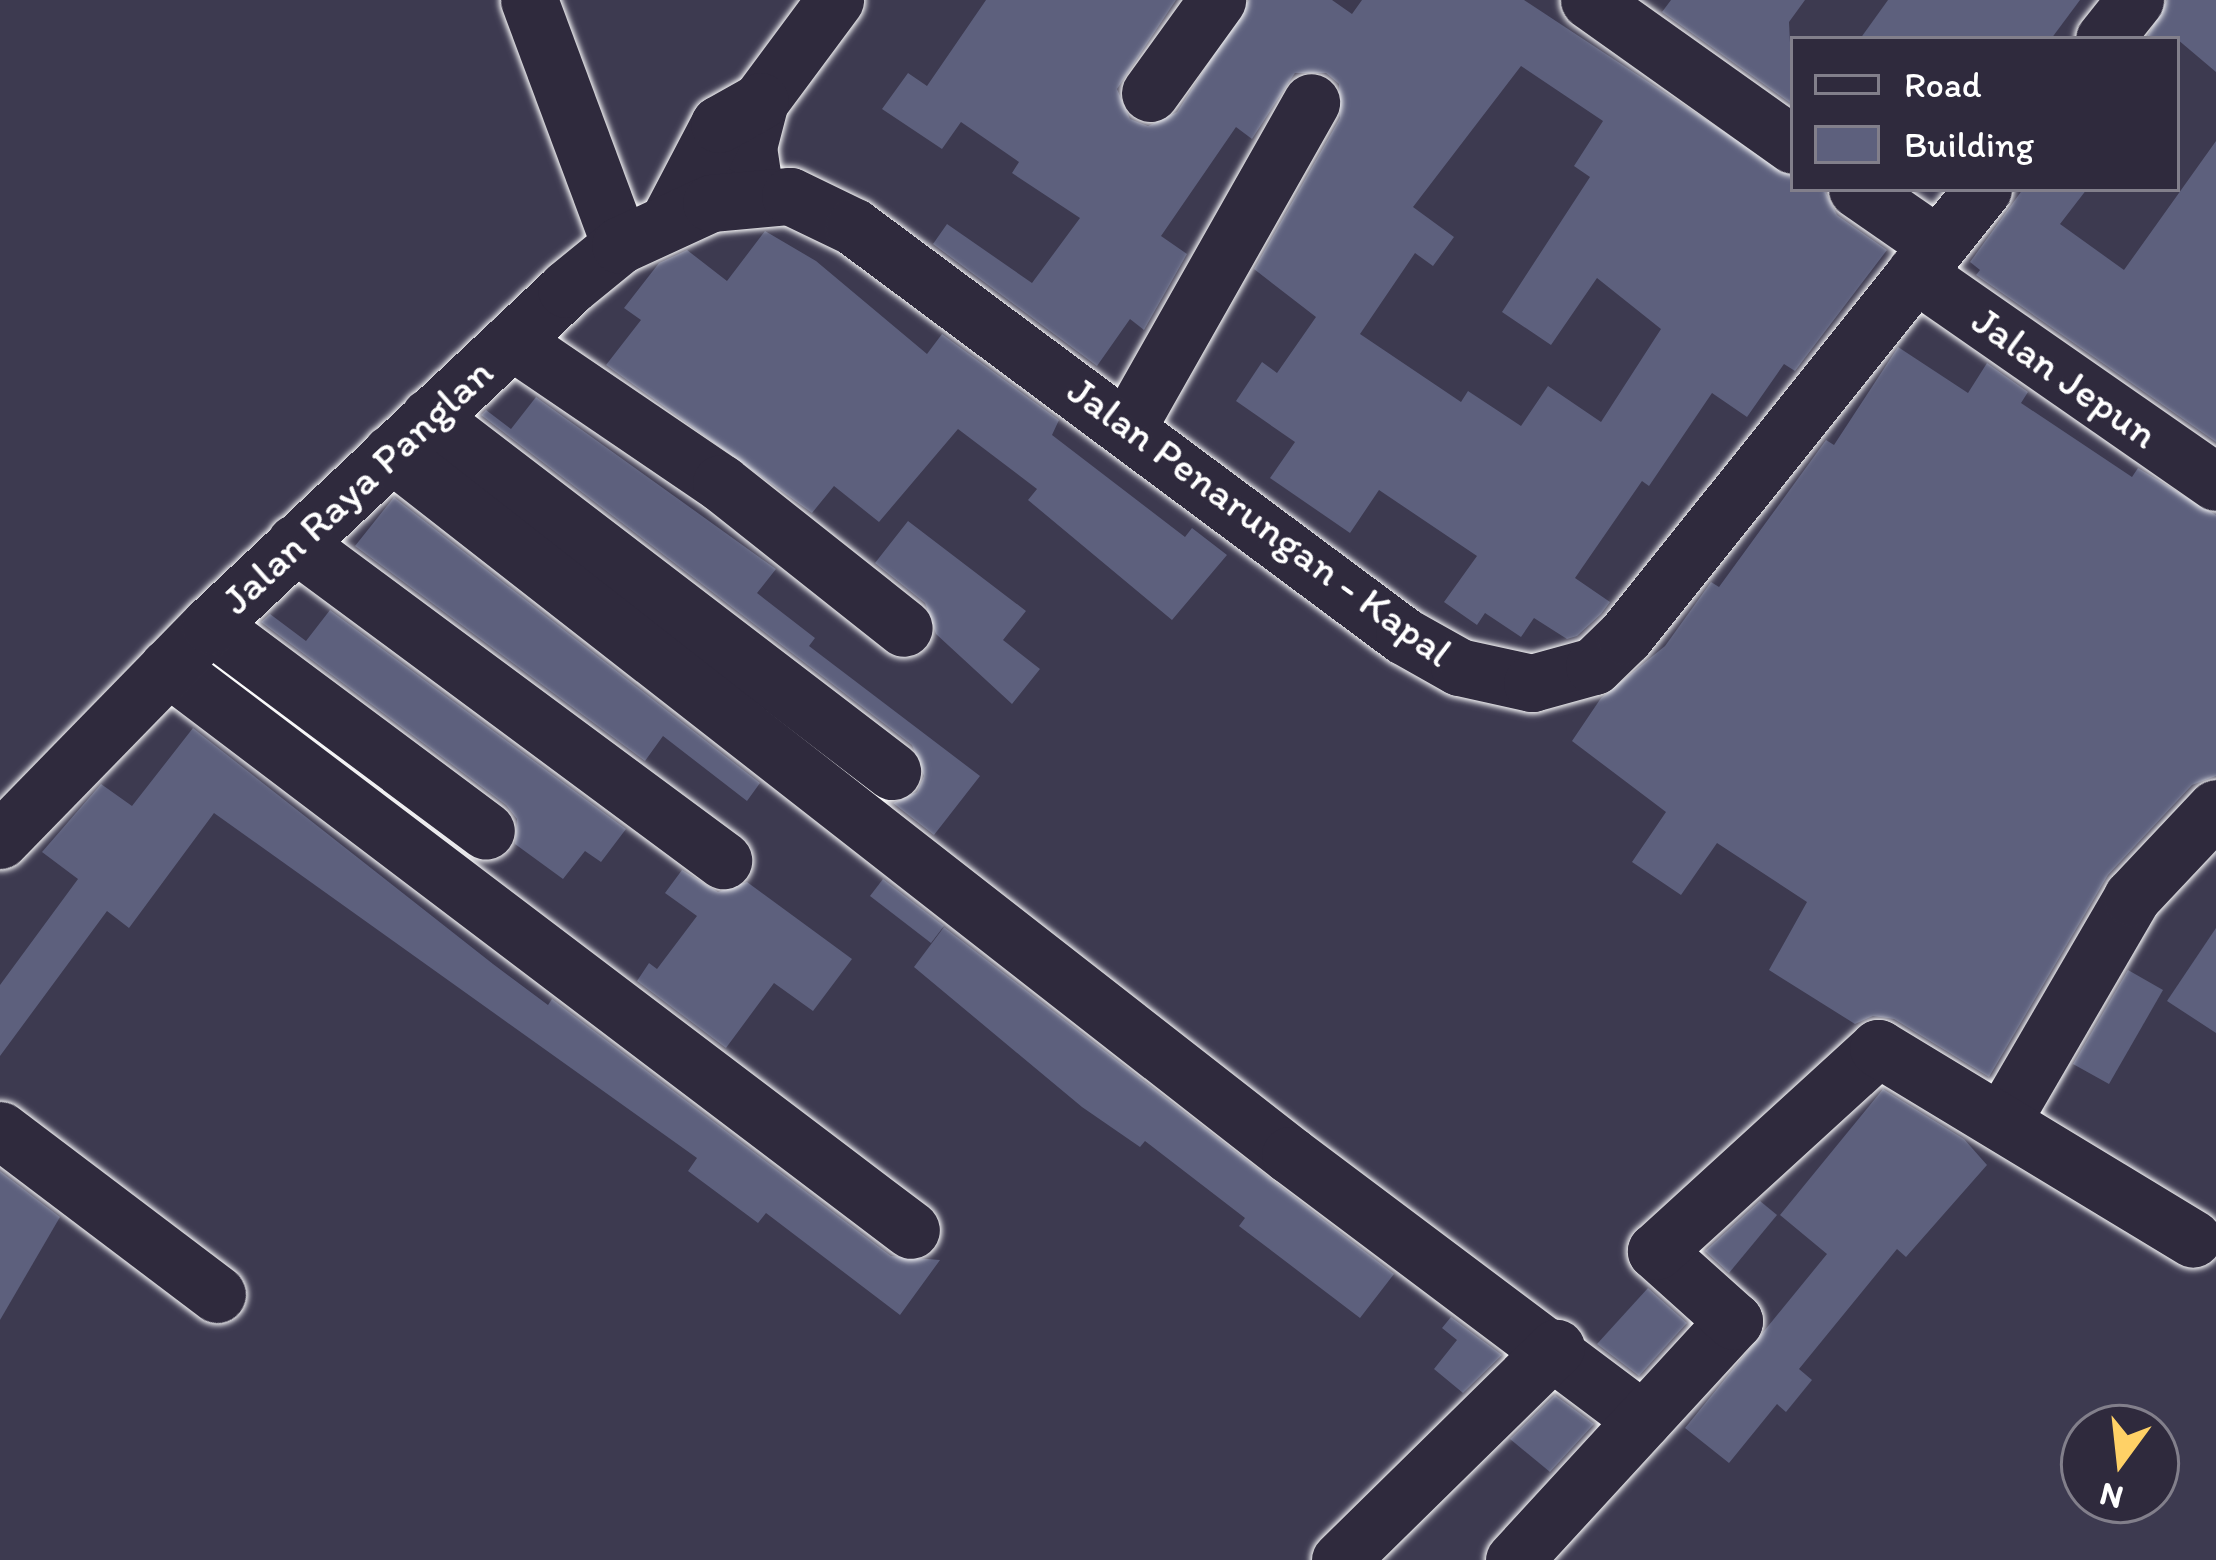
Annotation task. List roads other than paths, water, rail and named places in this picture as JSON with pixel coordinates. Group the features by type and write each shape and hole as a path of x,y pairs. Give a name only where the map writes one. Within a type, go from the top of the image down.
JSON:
{"street":[{"path":"529,0 620,245"},
{"path":"755,194 748,146 760,101 836,0"},
{"path":"1150,93 1217,0"},
{"path":"1589,0 1790,143"},
{"path":"671,216 719,124 760,101"},
{"path":"1128,426 1311,102"},
{"name":"Jalan Jepun","path":"1860,192 1926,259 2216,482"},
{"name":"Jalan Penarungan - Kapal","path":"755,194 803,200 854,227 1128,426 1404,636 1497,678 1567,678 1594,666 1625,636 1981,192"},
{"name":"Jalan Raya Panglan","path":"0,841 295,543 620,245 671,216 755,194"},
{"path":"512,340 721,483 904,628"},
{"path":"410,435 892,771"},
{"path":"410,435 1290,1155 1556,1348 1643,1420"},
{"path":"295,543 723,860"},
{"path":"210,625 487,831"},
{"path":"168,667 910,1231"},
{"path":"2003,1119 2132,897 2216,808"},
{"path":"1514,1560 1734,1321 1656,1250 1878,1048 2003,1119 2193,1239"},
{"path":"0,1130 217,1294"},
{"path":"1340,1560 1556,1348"}]}
